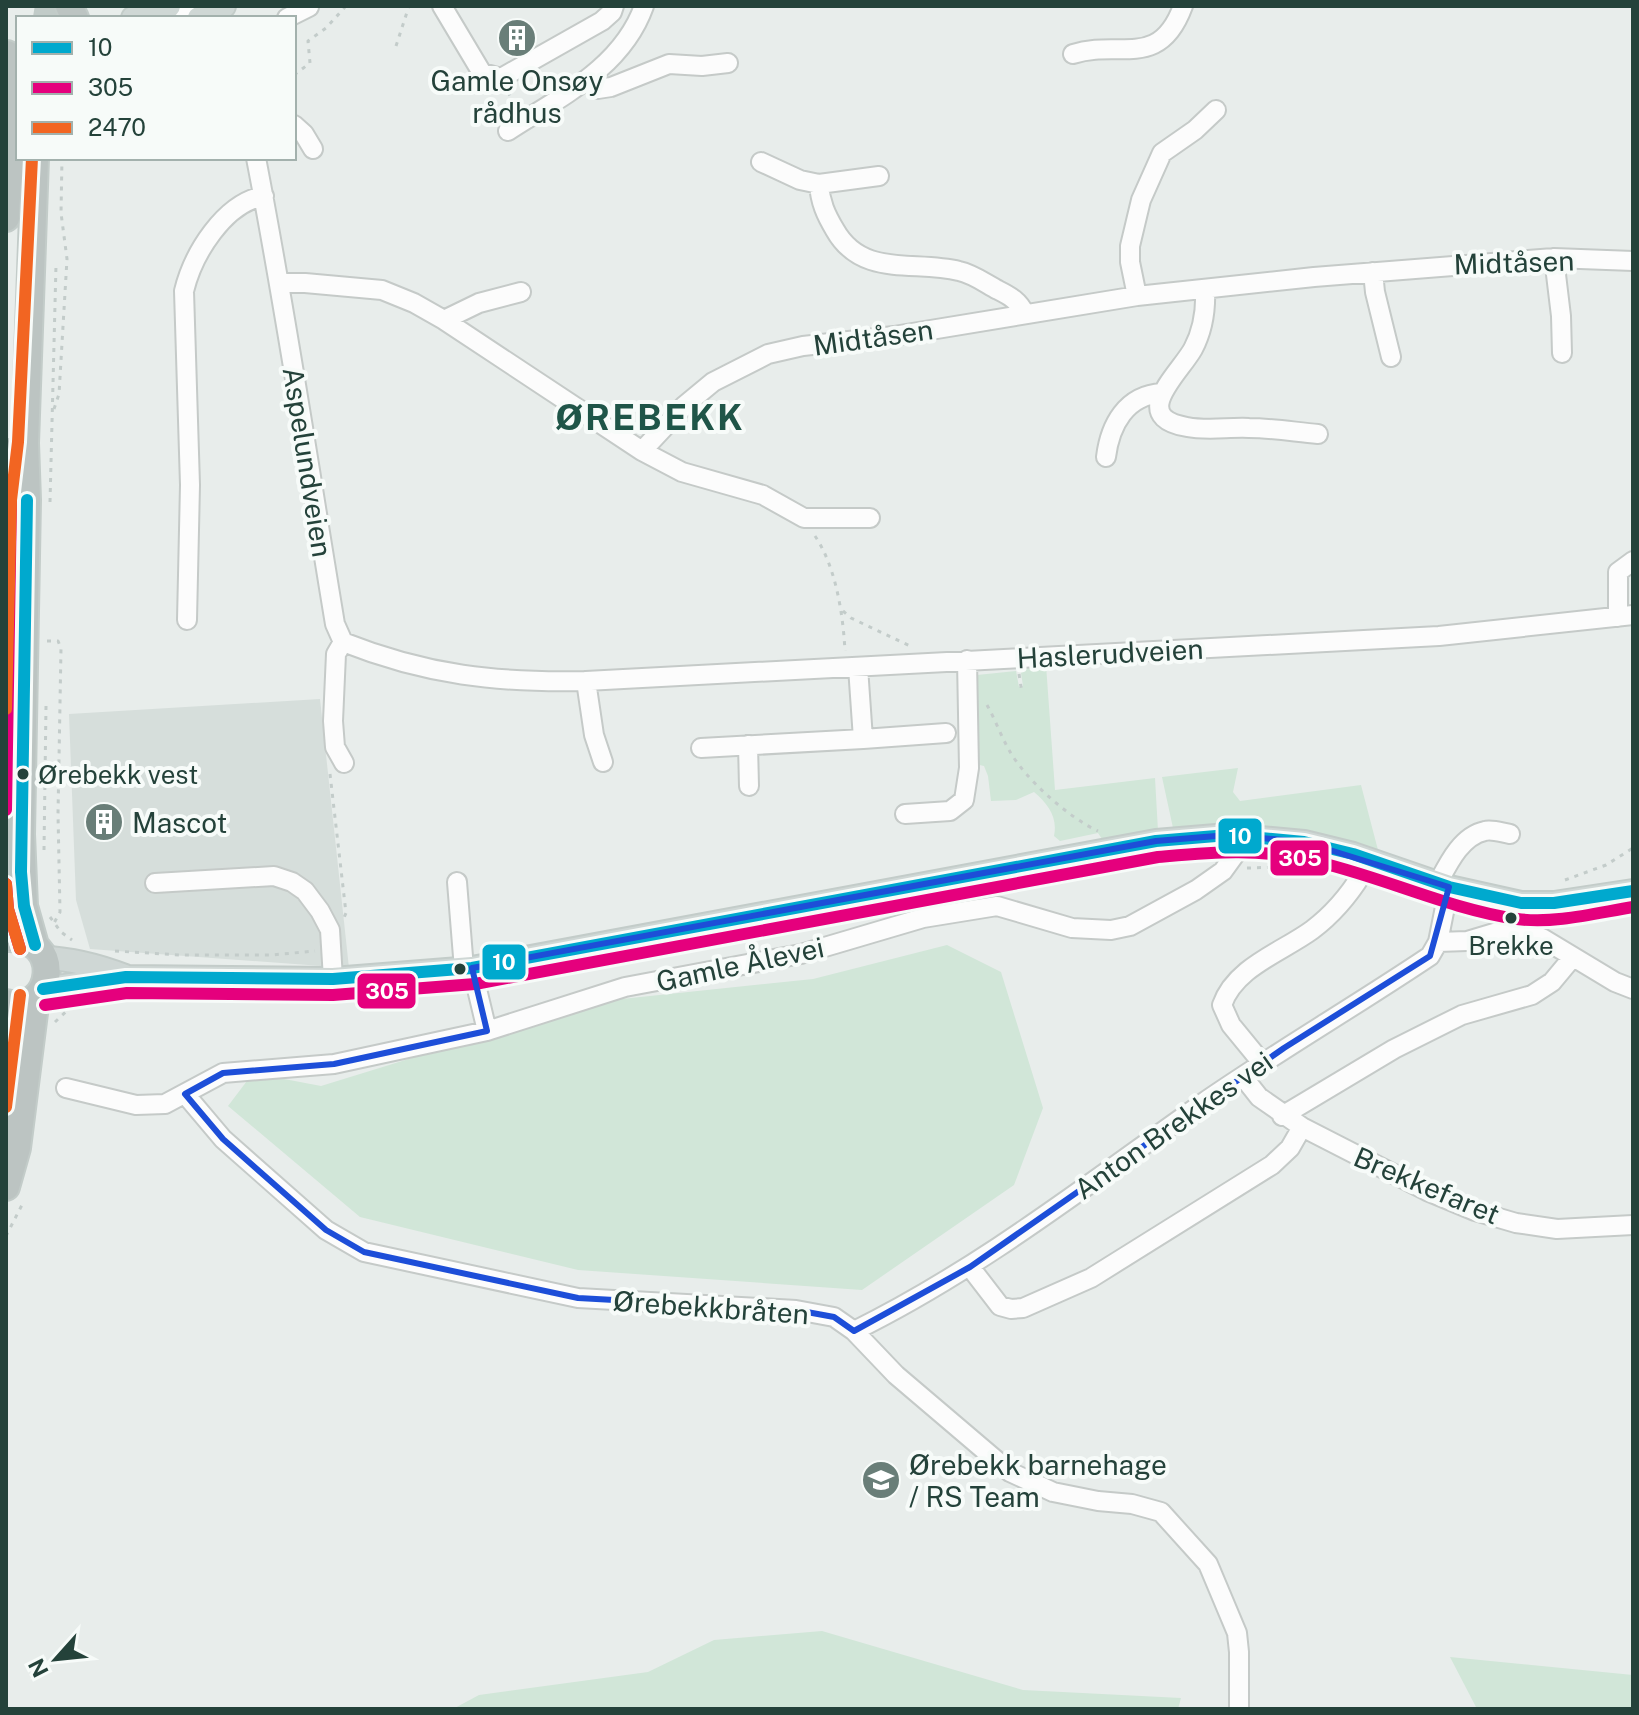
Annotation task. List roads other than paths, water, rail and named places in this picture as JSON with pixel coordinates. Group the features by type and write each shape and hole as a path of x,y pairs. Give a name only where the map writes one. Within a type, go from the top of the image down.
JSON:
{"highway":[{"path":"6,53 12,73 6,218"},
{"path":"8,471 15,411 22,160"},
{"path":"6,1187 17,1148 40,993 48,972 24,906 21,872 27,500 25,443 35,160"},
{"path":"27,500 34,443 48,160"},
{"path":"6,436 6,584"},
{"path":"6,938 20,938 40,951"},
{"path":"6,1003 26,1003 40,993"},
{"path":"6,1036 21,1105"}],"main road":[{"path":"139,16 169,6"},
{"path":"202,16 224,6"},
{"name":"Gamle Ålevei","path":"40,993 126,977 333,979 468,969 1156,841 1236,835 1304,842 1353,854 1444,885 1521,903 1554,903 1633,891"},
{"name":"Gamle Ålevei","path":"40,951 126,977"}],"street":[{"path":"442,6 482,73 501,78 602,21 614,6"},
{"path":"516,126 586,80 620,52 644,6"},
{"path":"1073,54 1086,50 1130,51 1144,48 1167,34 1183,6"},
{"path":"291,16 309,7"},
{"path":"586,80 598,89 611,87 669,64 702,66 728,63"},
{"path":"1137,296 1130,246 1147,186 1162,153 1195,130 1216,110"},
{"path":"296,126 313,149"},
{"name":"Aspelundveien","path":"256,160 280,283 335,624 343,642 336,654 333,721 339,755"},
{"path":"761,162 800,180 819,184 879,176"},
{"path":"819,184 820,202 829,221 843,245 858,256 898,266 958,270 1013,298 1025,314"},
{"path":"187,620 190,485 184,291 189,270 200,248 238,206 250,198 264,196"},
{"path":"1554,258 1562,353"},
{"name":"Midtåsen","path":"642,451 684,406 713,382 768,354 803,346 894,336 1137,296 1205,289 1554,258 1633,261"},
{"path":"1373,272 1391,357"},
{"path":"280,283 382,290 444,320 642,451 701,480 763,495 797,515 820,519 870,518"},
{"path":"1205,289 1204,318 1196,342 1162,393 1158,405 1162,415 1188,428 1254,428 1318,434"},
{"path":"444,320 479,303 521,292"},
{"path":"1106,457 1115,421 1129,405 1147,393 1162,393"},
{"path":"1626,616 1618,572 1633,561"},
{"name":"Haslerudveien","path":"343,642 437,672 525,683 927,663 968,669 1439,636 1626,616"},
{"path":"852,668 863,739"},
{"path":"905,814 927,823 964,800 968,788 968,669"},
{"path":"586,681 594,735 603,762"},
{"path":"701,748 946,733"},
{"path":"748,745 749,786"},
{"path":"1510,834 1486,830 1464,842 1449,861 1438,942 1467,941 1517,930 1542,938 1572,958 1633,989"},
{"name":"Gamle Ålevei","path":"66,1088 136,1105 165,1104 223,1073 334,1064 487,1031 625,987 801,954 923,918 997,906 1072,928 1111,930 1130,926 1223,871 1236,853 1236,835"},
{"path":"1263,1064 1231,1025 1222,1005 1225,997 1243,976 1321,922 1347,896 1362,874"},
{"path":"155,883 274,876 292,882 305,891 330,930 333,979"},
{"path":"457,882 468,969 487,1031"},
{"name":"Anton Brekkes vei","path":"854,1331 970,1267 1214,1096 1430,956 1438,942"},
{"path":"1282,1116 1394,1049 1462,1015 1532,995 1552,982 1572,958"},
{"name":"Brekkefaret","path":"1244,1078 1259,1097 1282,1116 1416,1186 1475,1211 1516,1223 1557,1229 1633,1225"},
{"name":"Ørebekkbråten","path":"185,1094 223,1139 326,1230 364,1252 578,1298 796,1310 834,1317 854,1331 896,1375 1010,1472 1053,1492 1132,1504 1161,1512 1208,1564 1237,1633 1239,1709"},
{"path":"970,1267 1000,1306 1011,1309 1035,1303 1091,1278 1272,1165 1290,1148 1302,1127"}],"tunnel":[{"path":"46,16 48,6"}],"place":[{"name":"Gamle Onsøy rådhus","path":"517,38"},
{"name":"Ørebekk vest","path":"23,774"},
{"name":"Mascot","path":"104,822"},
{"name":"Brekke","path":"1511,918"},
{"name":"Ørebekk barnehage / RS Team","path":"881,1480"}],"district":[{"name":"ØREBEKK","path":"650,417"}]}
